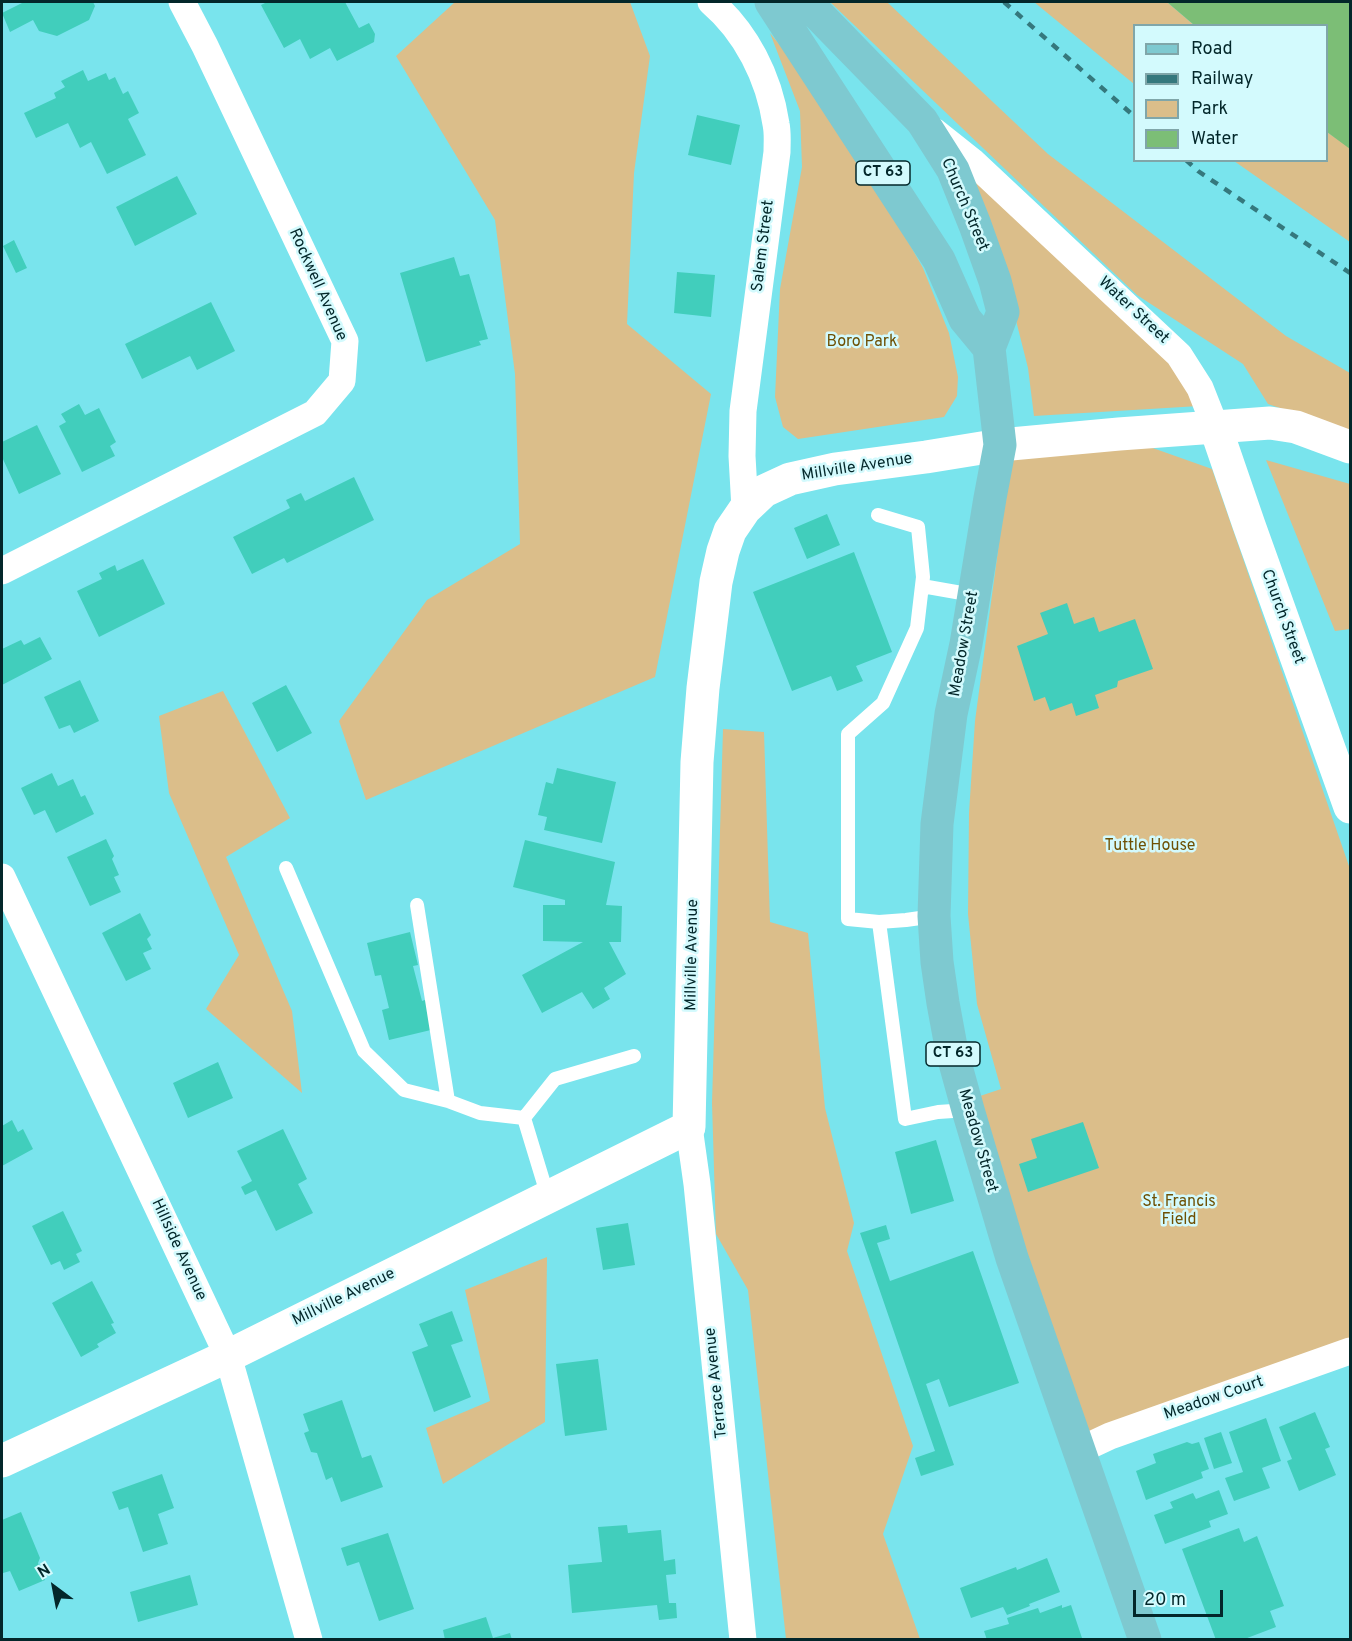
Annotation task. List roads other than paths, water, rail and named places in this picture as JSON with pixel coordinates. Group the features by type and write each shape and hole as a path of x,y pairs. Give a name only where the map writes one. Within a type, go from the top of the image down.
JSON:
{"main road":[{"name":"CT 63","path":"771,2 939,260 965,319 988,348"},
{"name":"Church Street","path":"806,2 922,121 953,170 995,281 1003,312 988,348 1000,445"},
{"name":"Meadow Street","path":"1000,445 966,644 951,714 937,824 934,916 937,962 952,1052 1012,1258 1145,1640"}],"street":[{"name":"Rockwell Avenue","path":"2,571 315,413 342,381 345,341 182,2"},
{"name":"Salem Street","path":"711,2 723,12 749,46 769,89 777,125 777,152 742,411 745,509"},
{"name":"Water Street","path":"922,121 973,162 1179,355 1200,388 1215,426"},
{"path":"1215,426 1270,423 1296,427 1350,447"},
{"name":"Millville Avenue","path":"2,1461 228,1356 689,1127 697,762 716,582 730,531 745,509 764,491 790,478 835,469 1000,445 1215,426"},
{"name":"Church Street","path":"1215,426 1350,807"},
{"name":"Hillside Avenue","path":"2,877 228,1356 309,1640"},
{"name":"Terrace Avenue","path":"689,1127 697,1184 744,1640"},
{"name":"Meadow Court","path":"1078,1451 1110,1436 1350,1351"}],"lane":[{"path":"878,515 918,527 923,577 917,628 883,703 848,734 848,919 879,922 934,916"},
{"path":"922,586 974,595"},
{"path":"286,868 364,1051 404,1090 448,1101 480,1113 524,1118"},
{"path":"417,905 448,1101"},
{"path":"879,922 905,1119 938,1112 968,1110"},
{"path":"524,1118 555,1079 634,1056"},
{"path":"524,1118 548,1197"}],"water":[{"path":"1167,2 1350,2 1350,149 1328,133 1328,24 1193,24"}],"railway":[{"path":"1004,2 1133,115"},
{"path":"1188,162 1198,171 1350,273"}],"park label":[{"name":"Boro Park","path":"862,343"},
{"name":"Tuttle House","path":"1150,847"},
{"name":"St. Francis Field","path":"1179,1212"}]}
